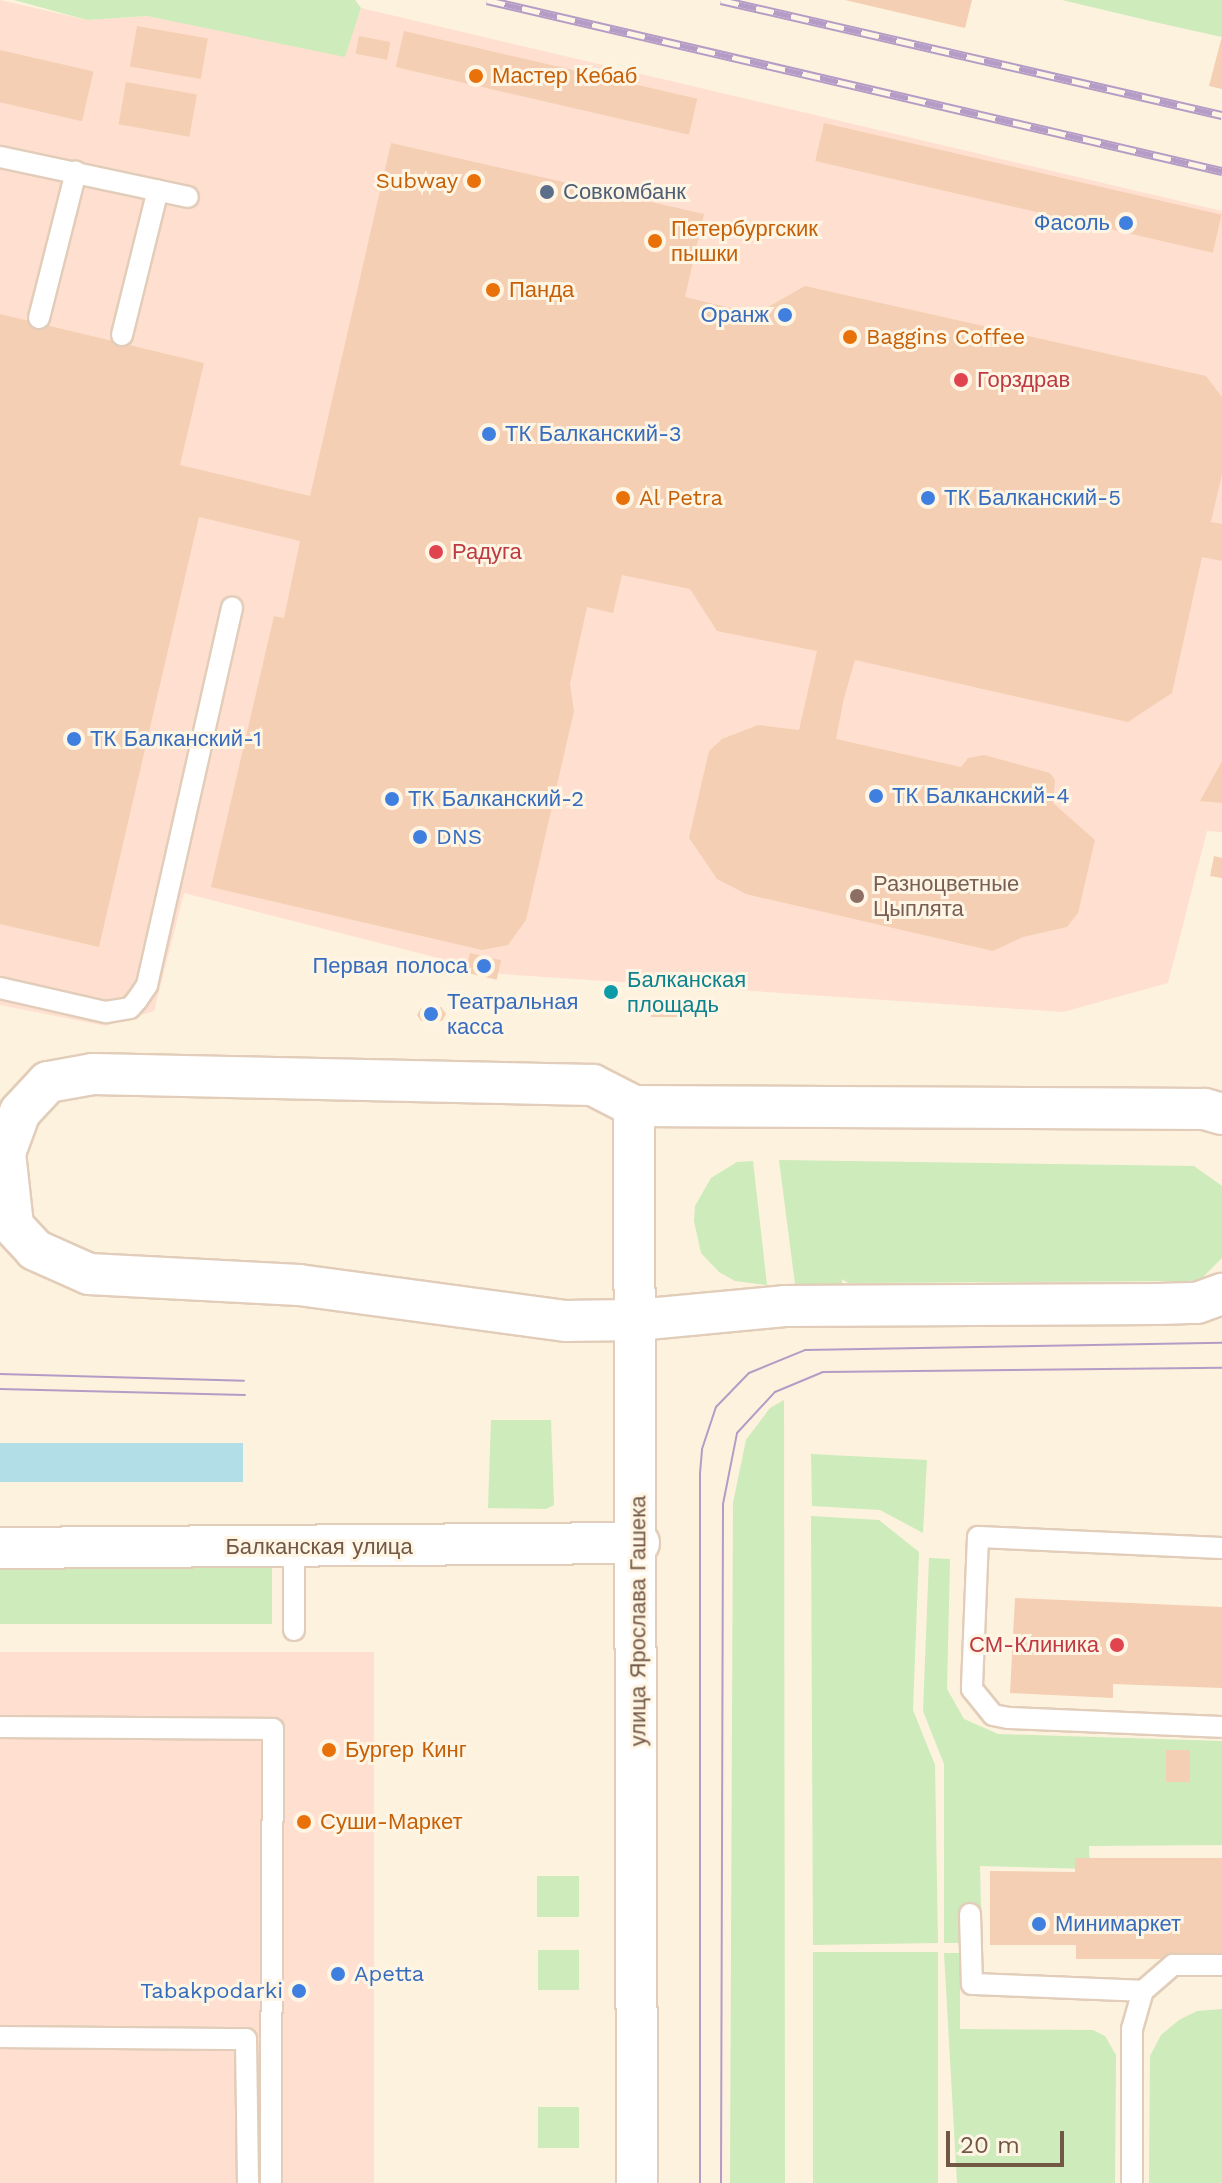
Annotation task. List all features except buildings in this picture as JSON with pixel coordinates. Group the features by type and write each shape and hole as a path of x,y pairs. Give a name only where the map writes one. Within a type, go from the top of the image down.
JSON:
{"street":[{"path":"1222,1114 1204,1109 634,1106 593,1085 93,1074 48,1082 20,1112 5,1153 7,1195 13,1226 35,1250 89,1274 299,1285 566,1321 637,1320 784,1306 1197,1303 1222,1294"},
{"name":"улица Ярослава Гашека","path":"634,1106 639,1543 637,2183"},
{"name":"Балканская улица","path":"0,1548 639,1543"}],"lane":[{"path":"0,157 188,197"},
{"path":"39,318 76,172"},
{"path":"122,335 158,190"},
{"path":"0,988 106,1012 130,1008 142,993 232,607"},
{"path":"1222,1548 978,1537 972,1689 993,1715 1008,1718 1222,1727"},
{"path":"294,1546 294,1630"},
{"path":"0,1727 273,1729 271,2183"},
{"path":"970,1914 972,1984 1143,1991"},
{"path":"1132,2183 1132,2029 1143,1991 1173,1965 1222,1965"},
{"path":"0,2037 246,2039 248,2183"}],"shaded area":[{"name":"Балканская площадь","path":"0,0 87,20 147,16 345,56 361,8 1222,211 1222,832 1207,831 1168,983 1063,1012 501,974 184,893 154,1011 106,1026 0,1005"},
{"path":"0,1652 374,1652 374,2183 0,2183"}],"green space":[{"path":"14,0 355,0 361,8 345,57 147,16 87,20"},
{"path":"1062,0 1222,0 1222,37 1159,23"},
{"path":"779,1160 1194,1166 1222,1186 1222,1258 1201,1279 1188,1281 848,1283 842,1279 842,1284 795,1284"},
{"path":"753,1161 767,1285 735,1281 719,1272 701,1253 694,1221 695,1206 711,1178 737,1162"},
{"path":"784,1400 785,2183 730,2183 733,1503 746,1440 770,1408"},
{"path":"491,1420 551,1420 554,1505 546,1509 488,1508"},
{"path":"811,1454 927,1460 923,1533 880,1510 812,1506"},
{"path":"811,1516 879,1520 919,1552 913,1710 935,1765 938,1943 813,1945"},
{"path":"929,1558 950,1559 947,1689 964,1719 998,1734 1222,1741 1222,1845 1089,1846 1090,1869 980,1866 981,1909 960,1909 960,1943 944,1943 944,1764 923,1711"},
{"path":"0,1568 272,1568 272,1624 0,1624"},
{"path":"537,1876 579,1876 579,1917 537,1917"},
{"path":"538,1950 579,1950 579,1990 538,1990"},
{"path":"813,1952 938,1952 938,2183 813,2183"},
{"path":"944,1953 960,1953 960,2029 1093,2030 1105,2036 1116,2055 1115,2183 957,2183"},
{"path":"1222,2009 1222,2183 1149,2183 1150,2056 1161,2035 1179,2020 1197,2011"},
{"path":"538,2107 579,2107 579,2148 538,2148"}],"water":[{"path":"0,1443 243,1443 243,1482 0,1482"}],"tram line":[{"path":"700,2183 700,1473 702,1449 716,1407 749,1373 805,1350 1222,1343"},
{"path":"721,2183 723,1504 737,1433 775,1392 823,1372 1222,1368"},
{"path":"0,1374 244,1381"},
{"path":"0,1389 245,1395"}],"railway":[{"path":"487,0 1222,171"},
{"path":"721,0 1222,115"}],"place":[{"name":"Мастер Кебаб","path":"476,76"},
{"name":"Subway","path":"474,181"},
{"name":"Совкомбанк","path":"547,192"},
{"name":"Фасоль","path":"1126,223"},
{"name":"Петербургскик пышки","path":"655,241"},
{"name":"Панда","path":"493,290"},
{"name":"Оранж","path":"785,315"},
{"name":"Baggins Coffee","path":"850,337"},
{"name":"Горздрав","path":"961,380"},
{"name":"ТК Балканский-3","path":"489,434"},
{"name":"Al Petra","path":"623,498"},
{"name":"ТК Балканский-5","path":"928,498"},
{"name":"Радуга","path":"436,552"},
{"name":"ТК Балканский-1","path":"74,739"},
{"name":"ТК Балканский-4","path":"876,796"},
{"name":"ТК Балканский-2","path":"392,799"},
{"name":"DNS","path":"420,837"},
{"name":"Разноцветные Цыплята","path":"857,896"},
{"name":"Первая полоса","path":"484,966"},
{"name":"Балканская площадь","path":"611,992"},
{"name":"Театральная касса","path":"431,1014"},
{"name":"СМ-Клиника","path":"1117,1645"},
{"name":"Бургер Кинг","path":"329,1750"},
{"name":"Суши-Маркет","path":"304,1822"},
{"name":"Минимаркет","path":"1039,1924"},
{"name":"Apetta","path":"338,1974"},
{"name":"Tabakpodarki","path":"299,1991"}]}
